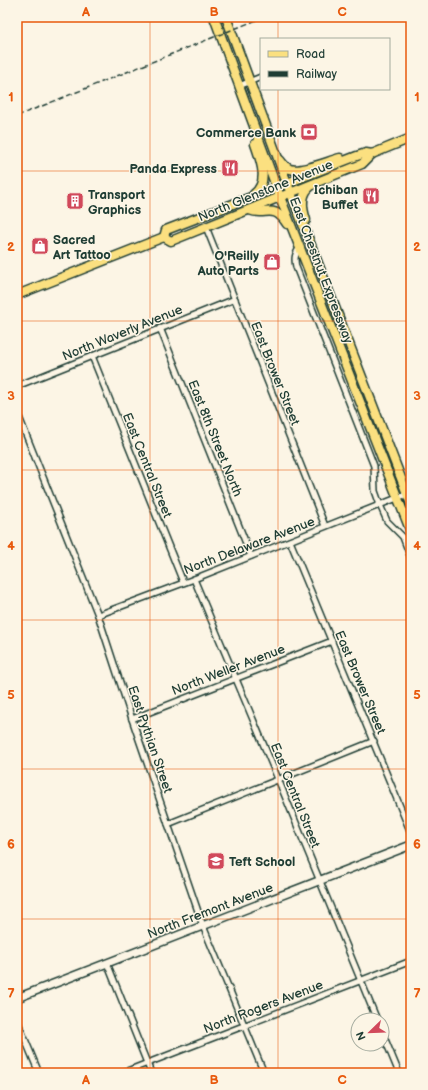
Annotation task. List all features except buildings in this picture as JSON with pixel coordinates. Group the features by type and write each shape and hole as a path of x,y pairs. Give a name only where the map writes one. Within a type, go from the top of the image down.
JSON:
{"main road":[{"name":"East Chestnut Expressway","path":"214,17 280,197 411,532"},
{"name":"East Chestnut Expressway","path":"226,17 277,157 411,504"},
{"path":"239,86 240,98 263,169 261,187 251,196"},
{"name":"North Glenstone Avenue","path":"164,237 171,241 249,210 362,164 372,154 411,138"},
{"name":"North Glenstone Avenue","path":"164,237 166,230 276,186 357,156 366,153 372,154"},
{"path":"277,157 285,166 294,170 341,158 357,156"},
{"path":"316,183 305,192 303,207 332,287 334,304"},
{"path":"249,210 256,213 270,211 280,214 296,236"},
{"name":"North Glenstone Avenue","path":"17,295 164,237"}],"street":[{"path":"239,86 260,77"},
{"name":"East Brower Street","path":"206,227 325,526"},
{"path":"300,247 294,259 296,267 374,466 375,491 387,521 403,537 411,558"},
{"name":"North Waverly Avenue","path":"17,386 235,299"},
{"name":"East 8th Street North","path":"160,328 251,556"},
{"name":"East Central Street","path":"92,356 183,582"},
{"name":"East Pythian Street","path":"17,412 98,615 203,926 264,1073"},
{"name":"North Delaware Avenue","path":"98,615 194,579 407,494"},
{"name":"East Brower Street","path":"290,540 411,833"},
{"name":"East Central Street","path":"194,579 236,677 374,1012"},
{"name":"North Weller Avenue","path":"132,719 332,640"},
{"path":"168,824 374,741"},
{"name":"North Fremont Avenue","path":"17,998 411,845"},
{"name":"North Rogers Avenue","path":"122,1073 411,960"},
{"path":"107,963 151,1073"},
{"path":"17,1020 39,1073"},
{"path":"390,1051 399,1073"}],"railway":[{"path":"17,116 264,17"}],"place":[{"name":"Commerce Bank","path":"309,132"},
{"name":"Panda Express","path":"230,168"},
{"name":"Ichiban Buffet","path":"371,196"},
{"name":"Transport Graphics","path":"75,201"},
{"name":"Sacred Art Tattoo","path":"40,246"},
{"name":"O'Reilly Auto Parts","path":"272,262"},
{"name":"Teft School","path":"216,861"}]}
